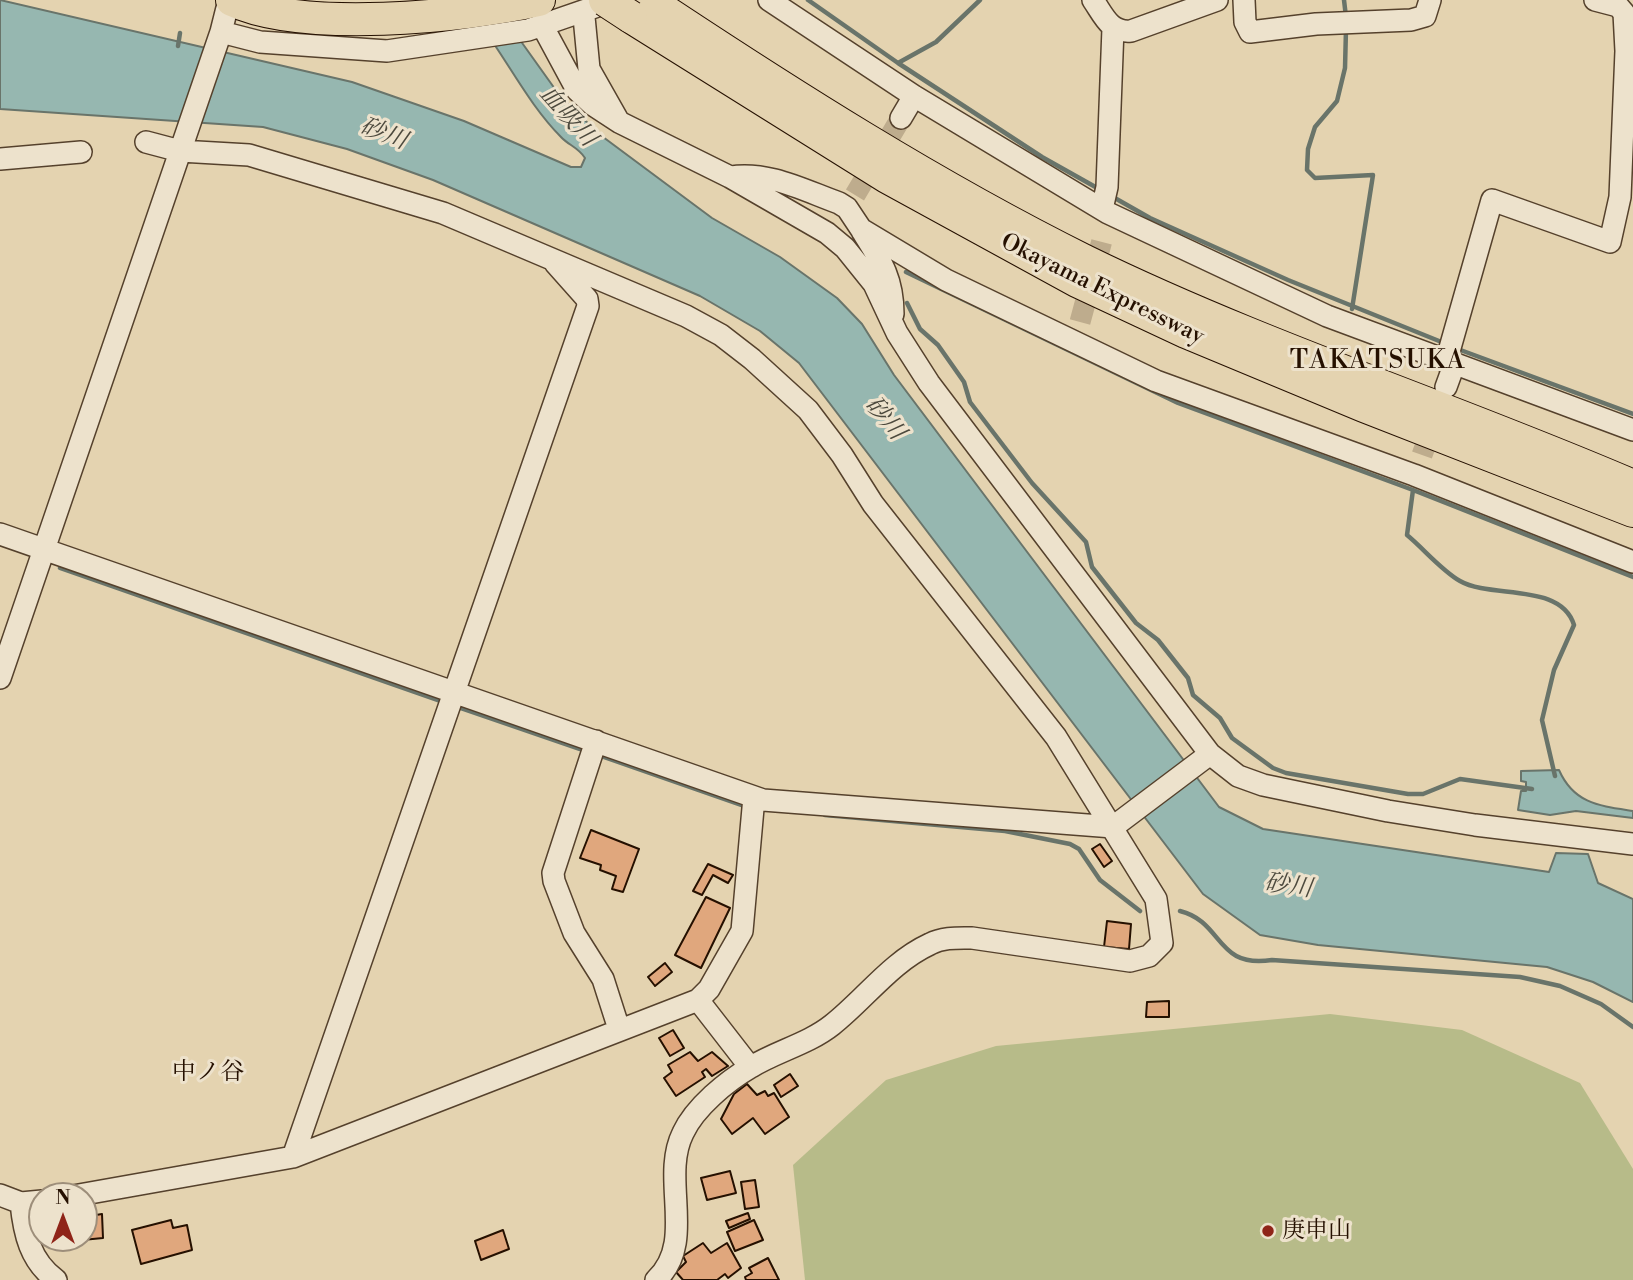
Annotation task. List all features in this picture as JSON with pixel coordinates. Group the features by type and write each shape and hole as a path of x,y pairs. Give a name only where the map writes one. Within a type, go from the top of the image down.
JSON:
{"highway":[{"path":"240,4 341,19 466,25 532,16"},
{"name":"Okayama Expressway","path":"639,7 887,177 1077,281 1186,332 1364,406 1633,511"},
{"name":"Okayama Expressway","path":"594,9 639,7 981,205 1086,261 1334,368 1633,486"}],"street":[{"path":"769,0 914,96 1105,209 1327,316 1450,355 1633,430"},
{"path":"1094,0 1112,28 1120,32 1131,31 1217,0"},
{"path":"1244,0 1245,22 1250,32 1411,20 1425,16 1430,0"},
{"path":"1446,387 1450,355 1492,200 1610,242 1620,197 1630,51 1624,13 1618,6 1595,0"},
{"path":"0,678 220,34 240,4"},
{"path":"639,7 532,16 577,90 619,122 730,177 827,233 845,248 874,284 892,322 929,383 1206,757 1238,776 1263,785 1388,811 1475,825 1633,844"},
{"path":"594,9 589,69 619,122"},
{"path":"220,34 260,42 387,51 466,25"},
{"path":"1105,209 1112,28"},
{"path":"901,118 914,96"},
{"path":"146,142 249,155 325,175 443,213 644,297 721,335 808,410 842,455 873,504 1056,737 1116,823 1160,909 1162,943 1149,956 1130,961 972,938 950,938 932,943 891,970 818,1034 750,1067 699,1111 683,1133 675,1172 676,1249 669,1264 656,1280"},
{"path":"0,159 81,152"},
{"path":"730,177 751,174 773,178 851,201 861,229 884,267 893,289 892,322"},
{"path":"861,229 946,280 1078,331 1156,381 1414,475 1633,562"},
{"path":"293,1157 588,306 587,299 552,258"},
{"path":"1414,475 1422,455"},
{"path":"0,534 453,692 593,749 754,797 1116,823 1206,757"},
{"path":"593,749 553,873 574,933 603,979 619,1029"},
{"path":"98,1192 293,1157 698,1000 709,989 742,931 754,797"},
{"path":"698,1000 750,1067"},
{"path":"0,1195 28,1201"},
{"path":"28,1214 24,1230 28,1242"},
{"path":"31,1252 56,1280"}],"green space":[{"path":"1330,1014 1462,1030 1580,1083 1633,1169 1633,1280 805,1280 793,1165 886,1080 996,1046"}],"water":[{"path":"0,0 352,82 464,121 571,167 581,167 585,158 551,127 494,44 520,40 560,96 599,134 712,218 780,257 837,298 862,324 894,375 1219,807 1263,829 1549,872 1556,853 1588,854 1598,883 1633,899 1633,1002 1593,982 1547,967 1318,945 1260,935 1203,894 799,363 760,331 700,296 433,180 347,149 263,127 0,109"},
{"path":"1559,770 1580,797 1599,805 1633,811 1633,818 1576,811 1550,815 1518,810 1521,791 1526,791 1526,782 1521,781 1521,771"}],"building":[{"path":"591,830 639,849 623,892 612,889 616,876 600,870 601,865 580,858"},
{"path":"1100,844 1112,861 1104,867 1092,849"},
{"path":"708,864 733,875 728,883 713,875 702,895 693,891"},
{"path":"706,897 730,908 701,968 675,955"},
{"path":"1107,921 1131,924 1129,949 1104,947"},
{"path":"665,963 672,972 655,986 648,977"},
{"path":"1169,1001 1169,1017 1146,1017 1147,1002"},
{"path":"673,1030 684,1048 670,1056 659,1038"},
{"path":"690,1052 698,1061 712,1052 728,1066 712,1076 706,1069 702,1072 705,1077 676,1096 664,1078 672,1072 668,1065"},
{"path":"790,1074 798,1086 781,1097 774,1085"},
{"path":"747,1084 757,1095 765,1091 768,1096 774,1093 789,1117 765,1134 753,1118 732,1134 721,1119 734,1094"},
{"path":"730,1171 736,1193 707,1200 701,1178"},
{"path":"755,1180 759,1207 745,1209 741,1182"},
{"path":"748,1213 750,1219 729,1228 726,1221"},
{"path":"102,1214 103,1238 98,1238 98,1215"},
{"path":"171,1220 173,1228 187,1225 192,1250 141,1264 132,1230"},
{"path":"754,1220 763,1240 735,1251 727,1232"},
{"path":"503,1230 509,1249 481,1260 475,1241"},
{"path":"703,1243 711,1253 727,1243 741,1268 728,1278 725,1274 717,1280 683,1280 676,1272 686,1262 683,1256"},
{"path":"768,1258 779,1280 746,1280 745,1277 752,1273 749,1268"}],"waterway":[{"path":"808,0 898,63"},
{"path":"980,0 936,42 898,63 1042,157 1099,189"},
{"path":"1344,0 1346,17"},
{"path":"1346,29 1345,68 1337,101 1315,127 1308,149 1307,170 1315,178 1373,175 1352,309"},
{"path":"178,46 180,33"},
{"path":"1113,197 1150,218 1288,280 1444,343"},
{"path":"906,272 1178,403 1413,490 1407,535 1446,571 1473,586 1540,597 1555,603 1567,612 1574,625 1554,670 1542,720 1555,776"},
{"path":"907,303 920,329 938,345 964,382 970,402 1032,483 1086,542 1092,567 1136,623 1158,640 1188,678 1193,695 1220,718 1232,738 1273,768 1286,773 1408,794 1423,794 1460,779 1532,789"},
{"path":"1455,348 1633,414"},
{"path":"1413,490 1633,577"},
{"path":"60,568 443,702"},
{"path":"461,708 586,751"},
{"path":"598,755 744,806"},
{"path":"825,815 1005,831 1070,844 1079,849 1100,880 1140,911"},
{"path":"1180,911 1205,925 1229,951 1240,958 1253,961 1272,960 1520,977 1560,986 1601,1004 1633,1027"}],"tunnel":[{"path":"855,195 901,118"},
{"path":"1080,322 1104,233"},
{"path":"1422,455 1434,422"}],"place":[{"name":"庚申山","path":"1268,1231"}],"district":[{"name":"TAKATSUKA","path":"1378,362"},
{"name":"中ノ谷","path":"208,1073"}],"water label":[{"name":"血吸川","path":"567,117"},
{"name":"砂川","path":"383,135"},
{"name":"砂川","path":"884,419"},
{"name":"砂川","path":"1288,887"}]}
